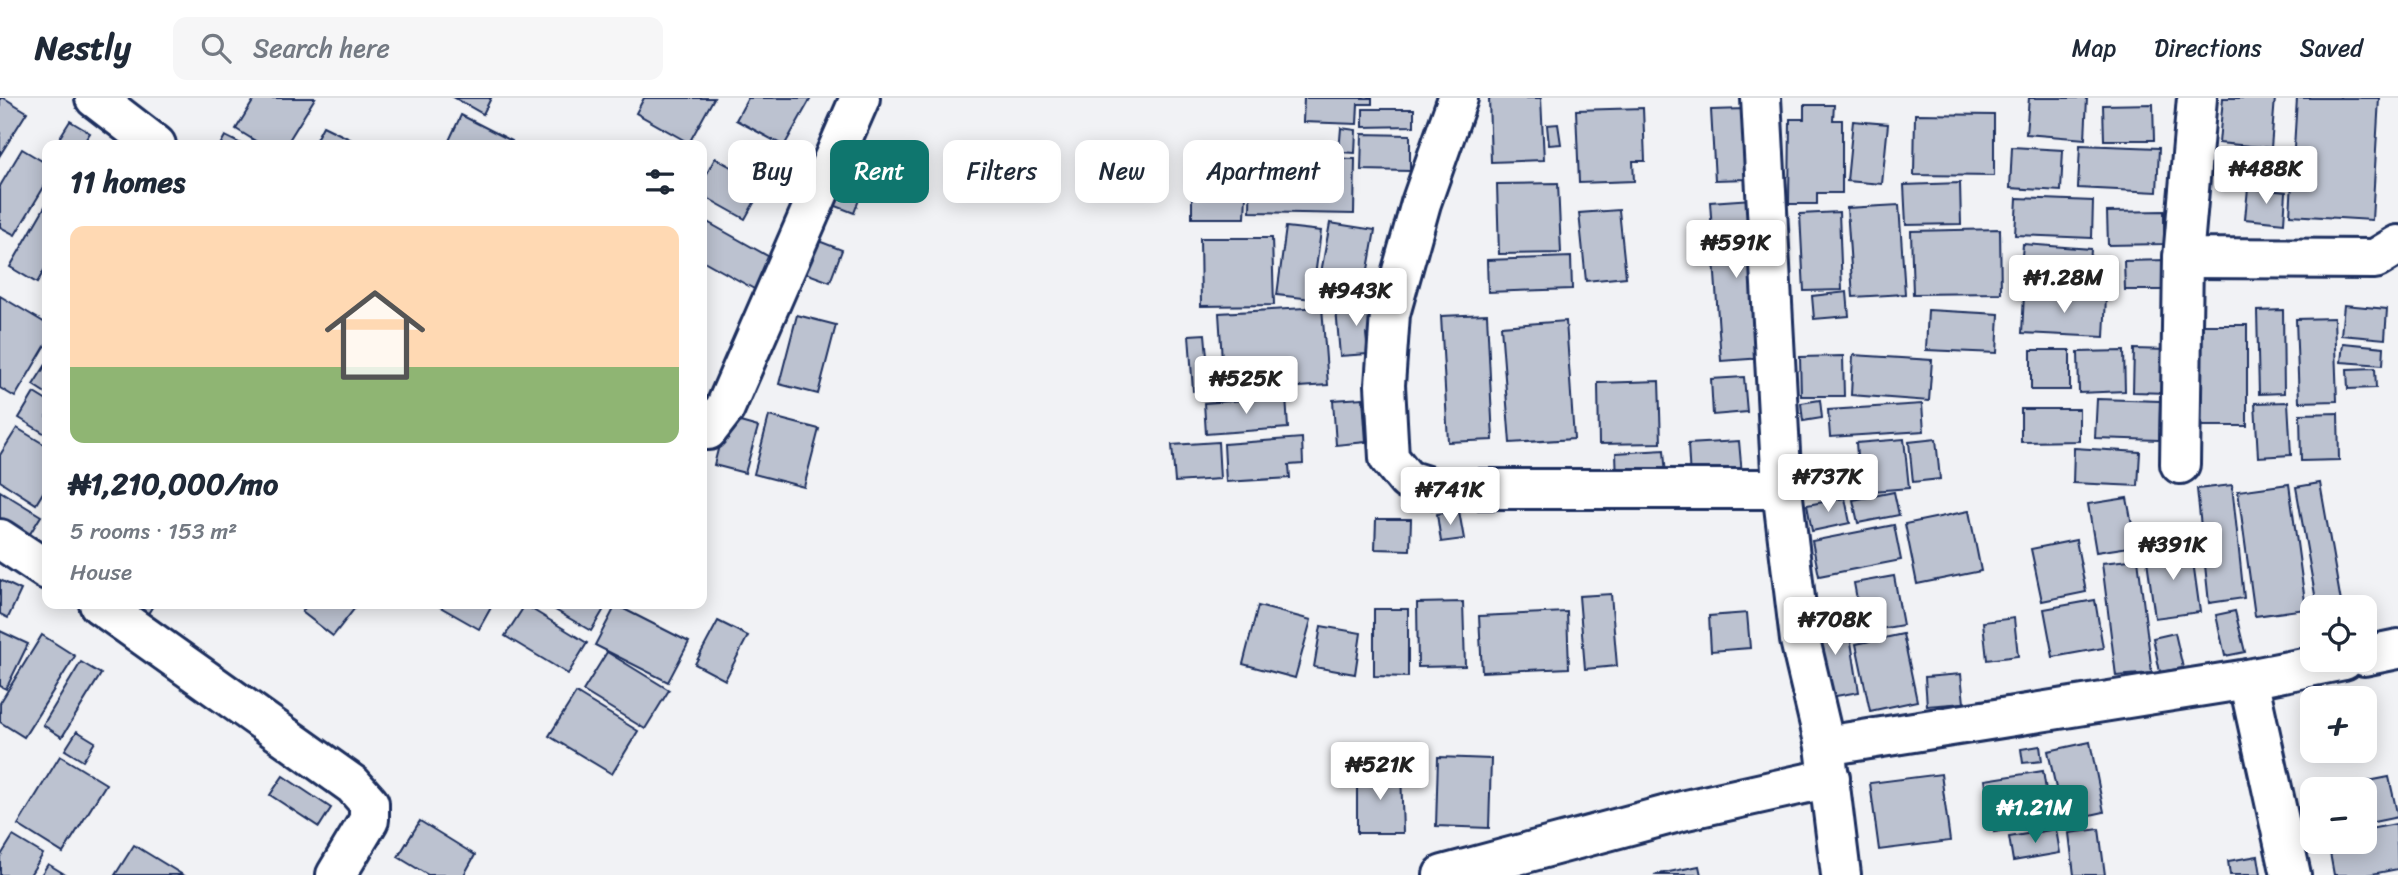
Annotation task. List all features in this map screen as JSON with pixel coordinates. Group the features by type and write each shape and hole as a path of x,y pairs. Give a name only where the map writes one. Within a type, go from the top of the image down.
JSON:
{"street":[{"path":"95,98 150,140"},
{"path":"707,430 725,408 860,98"},
{"path":"1458,98 1421,203 1390,314 1385,385 1389,458 1407,480 1436,489 1782,489"},
{"path":"1761,98 1782,489 1800,640 1827,762 1841,875"},
{"path":"2180,464 2183,258 2197,98"},
{"path":"2183,258 2375,259 2398,244"},
{"path":"0,539 42,567"},
{"path":"106,609 354,785 369,803 369,820 335,875"},
{"path":"2377,653 2398,649"},
{"path":"1443,875 1686,810 1827,762 2300,669"},
{"path":"2248,679 2291,875"}],"building":[{"path":"0,98 27,112 0,155"},
{"path":"255,98 315,98 289,140 254,140 236,129"},
{"path":"455,98 491,98 483,114"},
{"path":"644,98 714,98 691,140 684,140 636,113"},
{"path":"748,98 811,98 787,140 773,140 736,120"},
{"path":"1304,98 1372,98 1372,104 1358,104 1357,124 1303,122"},
{"path":"1489,98 1541,98 1544,160 1491,162"},
{"path":"2029,98 2087,98 2085,139 2026,134"},
{"path":"2223,98 2275,98 2271,148 2219,143"},
{"path":"2297,98 2379,98 2372,220 2290,215"},
{"path":"2153,104 2154,140 2104,140 2103,105"},
{"path":"1804,105 1834,105 1833,120 1842,120 1842,193 1817,193 1817,204 1789,204 1790,119 1804,119"},
{"path":"1643,108 1645,161 1633,161 1634,181 1579,183 1576,110"},
{"path":"1363,109 1414,109 1414,126 1363,127"},
{"path":"1745,109 1748,179 1715,180 1711,110"},
{"path":"1915,114 1994,115 1994,176 1914,175"},
{"path":"461,115 510,140 449,140"},
{"path":"70,121 90,133 85,140 58,140"},
{"path":"1853,121 1888,124 1882,184 1847,181"},
{"path":"1558,124 1561,144 1549,145 1547,125"},
{"path":"323,126 352,140 316,140"},
{"path":"1341,128 1356,130 1355,153 1344,152 1344,140 1340,140"},
{"path":"1362,134 1410,135 1410,171 1361,170"},
{"path":"2080,145 2159,148 2157,192 2078,188"},
{"path":"2012,147 2063,150 2061,191 2010,188"},
{"path":"22,149 42,161 42,190 15,235 0,227 0,186"},
{"path":"715,158 728,165 728,203 754,203 745,219 707,198 707,173"},
{"path":"1344,159 1355,159 1354,214 1250,212 1250,203 1344,203"},
{"path":"830,182 830,203 858,203 854,213 823,201"},
{"path":"1558,183 1561,253 1499,254 1497,184"},
{"path":"1960,183 1961,224 1906,225 1904,185"},
{"path":"2248,188 2286,192 2284,223 2245,219"},
{"path":"2017,198 2093,201 2092,238 2015,235"},
{"path":"1752,199 1763,358 1721,361 1710,202"},
{"path":"1192,203 1246,203 1245,218 1192,218"},
{"path":"1899,205 1905,294 1853,297 1847,208"},
{"path":"1619,210 1626,277 1586,281 1579,213"},
{"path":"2164,211 2164,244 2108,245 2107,212"},
{"path":"42,212 42,274 37,283 10,267"},
{"path":"1839,212 1842,290 1804,291 1800,214"},
{"path":"707,222 773,259 756,290 707,263"},
{"path":"1330,223 1375,230 1364,292 1319,284"},
{"path":"1286,227 1321,231 1312,299 1277,295"},
{"path":"2000,229 2001,293 1913,294 1911,231"},
{"path":"811,238 842,250 830,282 800,271"},
{"path":"1200,238 1272,238 1274,305 1201,306"},
{"path":"2023,244 2091,249 2089,284 2020,279"},
{"path":"1571,257 1572,289 1488,292 1487,260"},
{"path":"2167,260 2168,290 2125,290 2124,261"},
{"path":"1847,292 1849,316 1814,319 1812,296"},
{"path":"2024,294 2106,297 2104,337 2022,333"},
{"path":"0,296 42,321 42,351 15,397 0,388"},
{"path":"1378,305 1380,332 1366,334 1368,354 1340,356 1336,308"},
{"path":"2344,305 2387,309 2385,339 2341,335"},
{"path":"1322,307 1328,385 1224,392 1219,313"},
{"path":"1928,310 1999,314 1997,353 1926,350"},
{"path":"2283,310 2284,393 2259,394 2257,311"},
{"path":"1487,314 1493,440 1448,442 1441,316"},
{"path":"797,315 836,325 818,394 779,384"},
{"path":"2334,318 2337,401 2299,402 2296,319"},
{"path":"1566,321 1574,439 1510,443 1501,326"},
{"path":"2201,325 2247,325 2247,426 2201,426"},
{"path":"1205,334 1210,390 1193,391 1189,335"},
{"path":"2343,343 2384,347 2383,365 2341,362"},
{"path":"2134,349 2168,350 2167,393 2133,392"},
{"path":"2031,350 2070,350 2070,390 2031,390"},
{"path":"2124,351 2125,391 2079,393 2078,352"},
{"path":"1853,355 1932,360 1929,401 1851,395"},
{"path":"1843,356 1844,396 1801,396 1800,357"},
{"path":"2375,368 2376,388 2348,389 2347,369"},
{"path":"42,371 42,391 33,385"},
{"path":"1744,377 1747,412 1713,415 1711,379"},
{"path":"1659,381 1661,443 1599,444 1598,383"},
{"path":"34,393 42,398 42,432 19,418"},
{"path":"1286,397 1288,428 1206,434 1204,403"},
{"path":"1363,398 1366,442 1336,445 1333,400"},
{"path":"2097,399 2160,401 2159,440 2095,438"},
{"path":"1820,400 1822,418 1803,421 1801,403"},
{"path":"2288,402 2291,455 2258,457 2255,403"},
{"path":"1922,404 1924,431 1830,437 1828,410"},
{"path":"2021,409 2079,409 2079,441 2021,442"},
{"path":"2338,413 2339,460 2301,461 2300,414"},
{"path":"769,416 819,429 804,487 754,474"},
{"path":"726,418 758,427 745,473 714,465"},
{"path":"17,428 42,443 42,494 36,504 0,481 0,455"},
{"path":"1302,438 1303,464 1289,465 1290,478 1226,482 1224,444"},
{"path":"1904,439 1909,488 1860,492 1856,443"},
{"path":"1936,439 1940,479 1913,482 1909,442"},
{"path":"1739,441 1742,475 1690,479 1688,444"},
{"path":"1218,442 1220,479 1175,482 1172,445"},
{"path":"2074,448 2140,452 2138,486 2073,483"},
{"path":"1664,450 1666,477 1617,481 1616,453"},
{"path":"2320,483 2340,595 2315,595 2296,487"},
{"path":"2289,484 2304,595 2300,595 2300,610 2255,616 2238,491"},
{"path":"2232,485 2244,598 2209,603 2197,489"},
{"path":"0,491 41,516 28,537 0,520"},
{"path":"1894,492 1899,515 1858,523 1853,500"},
{"path":"1845,498 1850,523 1812,531 1807,505"},
{"path":"2127,498 2136,546 2096,552 2088,504"},
{"path":"1459,511 1464,539 1441,542 1437,514"},
{"path":"1969,511 1981,571 1917,584 1905,524"},
{"path":"1376,519 1411,519 1410,550 1375,549"},
{"path":"1894,525 1901,560 1819,576 1812,541"},
{"path":"2076,540 2086,592 2042,601 2031,549"},
{"path":"2191,547 2200,612 2155,618 2146,553"},
{"path":"2138,559 2152,673 2116,676 2102,563"},
{"path":"1894,576 1903,625 1863,632 1854,583"},
{"path":"0,580 21,590 8,618 0,614"},
{"path":"1611,594 1617,666 1585,669 1579,596"},
{"path":"2095,600 2103,648 2053,657 2044,609"},
{"path":"1463,602 1465,666 1418,667 1417,603"},
{"path":"1258,606 1311,620 1295,678 1243,664"},
{"path":"135,609 151,609 146,617"},
{"path":"304,609 354,609 333,636 302,612"},
{"path":"444,609 490,609 479,629"},
{"path":"522,609 532,609 587,643 568,674 505,636"},
{"path":"554,609 604,609 591,631"},
{"path":"614,609 624,609 689,642 668,682 595,645"},
{"path":"1374,609 1408,609 1408,677 1374,676"},
{"path":"2235,611 2245,652 2225,656 2216,615"},
{"path":"1567,612 1569,668 1482,672 1479,616"},
{"path":"1747,613 1750,648 1711,651 1709,616"},
{"path":"1847,617 1859,692 1824,698 1811,623"},
{"path":"2014,618 2018,656 1987,660 1983,622"},
{"path":"718,621 748,636 725,680 695,664"},
{"path":"1321,626 1361,633 1355,674 1314,667"},
{"path":"0,631 28,644 6,689 0,686"},
{"path":"2175,633 2183,668 2160,672 2153,638"},
{"path":"1903,634 1917,701 1870,711 1856,644"},
{"path":"42,635 75,656 24,737 0,722 0,703"},
{"path":"607,652 669,690 645,729 583,691"},
{"path":"81,662 101,674 62,737 43,725"},
{"path":"1961,674 1964,703 1927,706 1925,677"},
{"path":"576,693 638,731 612,774 549,736"},
{"path":"77,731 95,742 83,761 65,750"},
{"path":"2090,742 2104,812 2063,821 2048,751"},
{"path":"2040,746 2042,761 2023,763 2021,749"},
{"path":"60,756 106,784 63,853 18,825"},
{"path":"1438,757 1491,759 1489,828 1436,826"},
{"path":"1401,770 1403,833 1357,833 1357,771"},
{"path":"2043,771 2051,823 1994,832 1985,780"},
{"path":"1941,774 1950,841 1879,850 1870,783"},
{"path":"283,776 331,808 319,827 270,795"},
{"path":"2389,777 2398,817 2377,821 2377,779"},
{"path":"420,821 475,855 464,875 428,875 398,857"},
{"path":"2396,824 2398,869 2367,875 2334,875 2330,854 2377,854 2377,828"},
{"path":"2056,829 2060,853 2013,861 2009,837"},
{"path":"2099,829 2105,875 2074,875 2069,833"},
{"path":"13,836 43,854 30,875 0,875 0,857"},
{"path":"134,845 183,875 115,875"},
{"path":"2258,856 2261,875 2230,875 2228,861"},
{"path":"48,864 66,875 41,875"},
{"path":"1699,866 1701,875 1654,875"}]}
